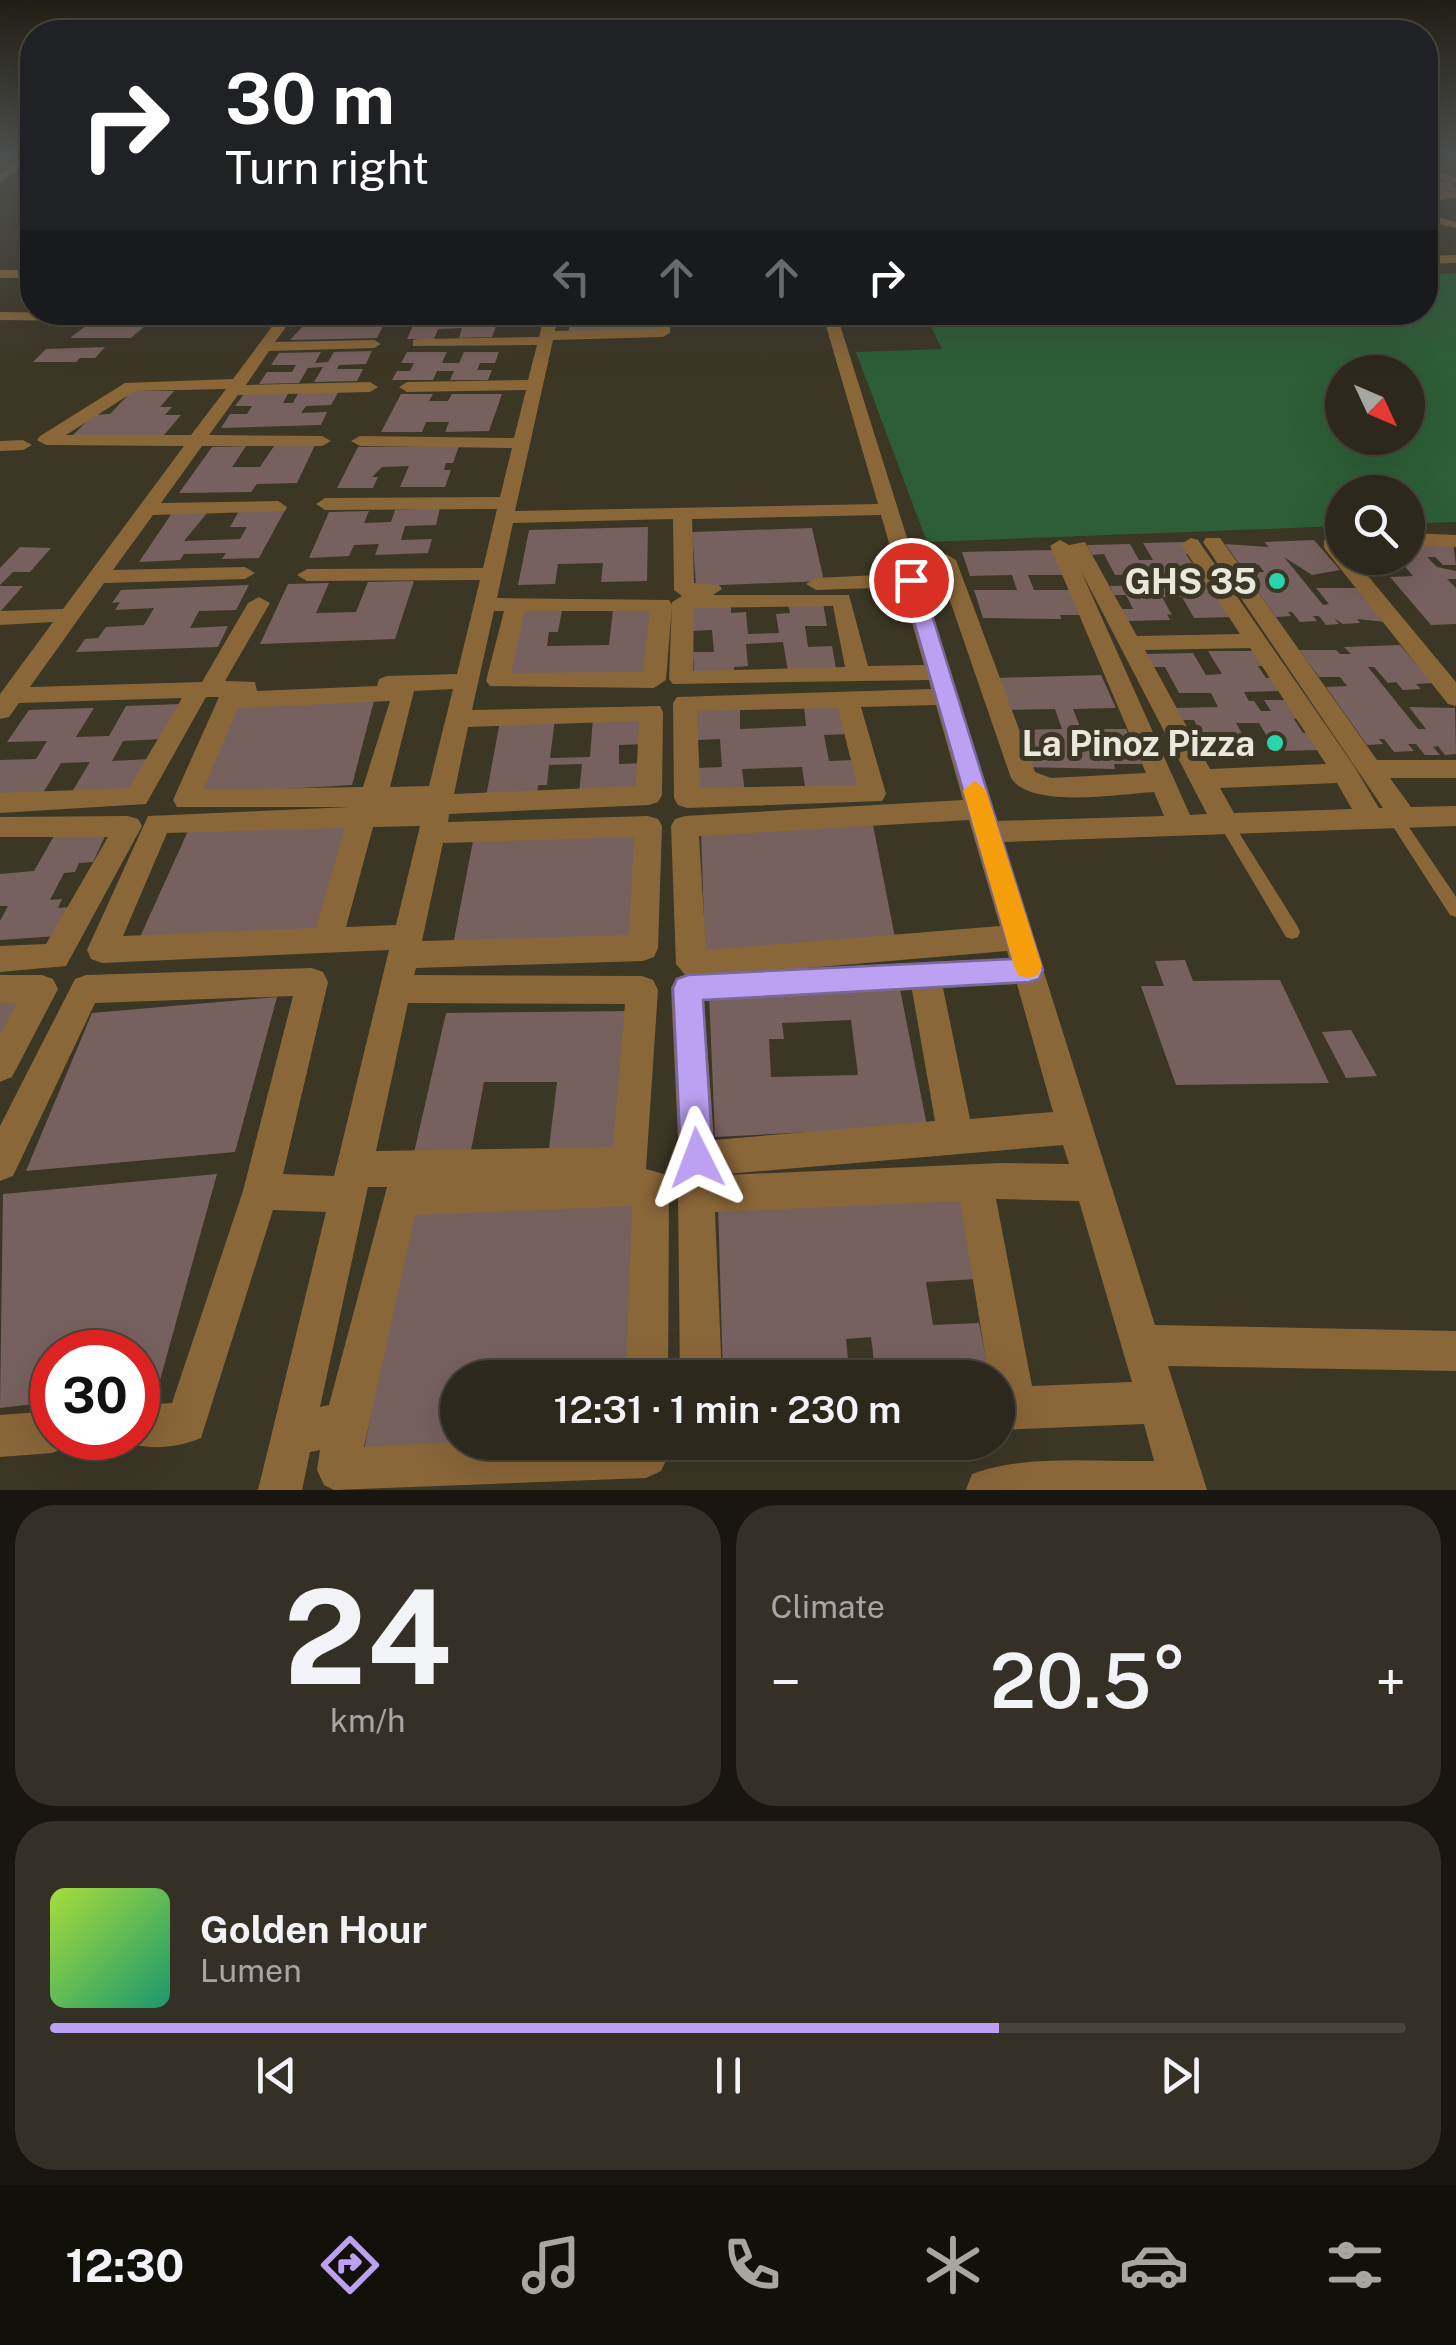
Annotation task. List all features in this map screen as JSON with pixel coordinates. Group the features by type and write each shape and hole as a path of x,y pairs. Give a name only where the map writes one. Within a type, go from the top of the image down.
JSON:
{"street":[{"path":"68,328 71,325"},
{"path":"6,703 282,325"},
{"path":"418,343 548,330 663,333 663,325"},
{"path":"833,325 1184,1487 1010,1489"},
{"path":"280,1490 548,330"},
{"path":"266,347 374,344"},
{"path":"407,388 536,385"},
{"path":"326,434 46,440 131,386 370,387"},
{"path":"360,441 522,443"},
{"path":"0,446 23,445"},
{"path":"325,504 682,513 890,509"},
{"path":"147,509 278,507"},
{"path":"682,513 684,590 911,580"},
{"path":"1425,540 1456,541"},
{"path":"1202,543 1373,769 1390,819 1344,773 1258,641 1202,543"},
{"path":"1182,826 1069,546 1130,643 1226,824"},
{"path":"946,560 1024,778 1049,788 1164,782"},
{"path":"98,578 244,573"},
{"path":"307,575 488,590 638,587"},
{"path":"1356,575 1456,698"},
{"path":"1370,575 1456,676"},
{"path":"488,590 516,604 660,605 654,680 498,681 516,604"},
{"path":"858,673 842,599 683,602 682,679 858,673 943,684"},
{"path":"0,804 137,797 259,603"},
{"path":"0,618 70,615"},
{"path":"1130,643 1258,641"},
{"path":"6,703 204,689 467,681"},
{"path":"847,698 873,794 687,798 685,704 847,698 943,684"},
{"path":"327,940 404,693 229,700 186,800 355,797 368,807"},
{"path":"437,812 649,795 652,712 458,720"},
{"path":"1373,769 1456,768"},
{"path":"1200,779 1344,773"},
{"path":"368,807 648,826 643,948 405,946 327,940 102,950 158,824 368,807"},
{"path":"1019,937 692,964 685,826 984,821 1182,826 1456,816"},
{"path":"0,827 128,826 55,957 0,958"},
{"path":"1029,970 688,988 697,1158 1076,1126"},
{"path":"925,976 956,1138"},
{"path":"0,1163 86,989 312,982 261,1191 186,1423 160,1425"},
{"path":"0,989 42,989 0,1066"},
{"path":"261,1191 630,1166 642,990 395,989"},
{"path":"701,1360 696,1195 976,1182 1093,1183"},
{"path":"976,1182 1000,1360"},
{"path":"558,1460 339,1470 346,1423 401,1198 651,1187 648,1360"},
{"path":"1142,1346 1456,1351"},
{"path":"1015,1408 1159,1402"},
{"path":"292,1435 346,1423"},
{"path":"0,1436 30,1434"}],"lane":[{"path":"1390,819 1456,910"},
{"path":"1226,824 1292,932"}],"green space":[{"path":"1456,273 1456,522 1425,523 1425,475 1325,475 1325,527 927,542 856,352 942,349 930,325 1438,325 1438,274"}],"building":[{"path":"87,325 146,325 131,338 70,338"},
{"path":"304,325 383,326 377,338 290,340"},
{"path":"413,325 496,325 492,337 459,338 462,328 438,329 434,339 407,339"},
{"path":"570,325 657,325 656,332 568,334"},
{"path":"105,347 95,358 80,358 76,362 33,362 46,349"},
{"path":"372,351 366,364 339,365 337,369 363,369 357,381 314,382 323,367 308,368 299,383 259,384 267,372 292,372 296,365 271,365 279,353 321,352 315,363 328,362 334,352"},
{"path":"407,352 447,352 442,363 459,363 464,352 499,352 495,363 480,363 477,370 492,370 488,380 450,380 454,371 437,371 433,380 392,380 397,371 410,371 414,363 401,363"},
{"path":"132,391 174,391 160,407 172,407 165,415 181,415 164,435 73,435 93,415 110,414"},
{"path":"339,391 331,405 306,406 301,413 327,412 321,425 221,428 230,414 247,414 252,406 235,406 244,394 289,392 283,403 293,403 299,392"},
{"path":"401,394 433,394 429,401 448,401 452,394 502,394 489,431 445,432 449,422 426,422 422,432 381,432"},
{"path":"315,445 297,483 257,484 251,492 179,493 212,447 246,446 232,467 260,467 274,446"},
{"path":"459,446 453,463 446,463 444,470 451,470 445,487 400,487 409,466 382,467 372,477 378,477 373,488 337,488 358,447"},
{"path":"440,508 436,525 405,526 401,540 432,539 428,553 375,555 379,544 354,545 349,556 309,558 329,512 369,511 364,523 391,522 395,510"},
{"path":"285,510 259,558 222,559 226,553 184,554 180,560 139,562 172,513 208,512 184,541 240,539 247,527 230,527 239,511"},
{"path":"648,527 647,581 601,582 603,563 558,564 555,584 518,585 529,530"},
{"path":"812,528 824,581 696,586 692,532"},
{"name":"GHS 35","path":"1314,540 1325,553 1325,573 1312,575 1284,557 1323,605 1329,604 1316,588 1356,588 1385,622 1357,619 1360,623 1343,624 1334,618 1339,624 1326,625 1319,616 1313,616 1317,621 1300,622 1292,612 1288,612 1291,616 1276,617 1245,573 1264,572 1259,565 1240,565 1225,544 1269,547 1264,542"},
{"path":"1186,542 1193,554 1186,554 1205,573 1171,574 1184,588 1193,588 1188,580 1210,580 1219,593 1212,594 1234,617 1194,618 1182,597 1162,597 1172,615 1167,614 1170,620 1128,621 1121,609 1133,609 1126,595 1114,595 1110,586 1148,585 1142,574 1115,575 1104,554 1092,555 1087,545 1130,544 1139,560 1153,560 1143,543"},
{"path":"1453,542 1456,565 1443,565 1435,557 1427,557 1437,567 1456,571 1456,579 1447,579 1456,588 1456,624 1431,625 1390,577 1425,575 1425,543"},
{"path":"20,547 51,548 30,572 13,572 0,585 0,568"},
{"path":"1054,550 1065,575 1028,575 1034,590 1073,590 1084,615 1060,615 1061,619 983,618 974,590 1017,590 1012,575 970,576 962,552"},
{"path":"414,581 395,639 260,644 288,584 329,583 316,613 356,612 368,582"},
{"path":"249,585 236,610 199,611 190,628 228,626 218,647 76,652 85,639 98,638 106,627 144,625 154,608 115,610 120,602 112,603 121,590"},
{"path":"0,586 23,586 0,612"},
{"path":"823,603 827,626 805,626 808,647 832,646 836,669 788,671 783,642 746,644 748,666 734,667 734,672 694,674 693,652 714,652 712,630 692,631 691,607 731,606 731,613 746,612 748,634 779,633 776,614 790,613 788,604"},
{"path":"653,609 649,675 503,678 518,611 562,610 558,632 549,632 547,646 609,645 613,610"},
{"path":"1400,645 1433,683 1416,684 1421,689 1403,690 1396,682 1388,683 1374,667 1368,667 1418,729 1426,729 1409,707 1455,708 1456,754 1445,755 1438,746 1433,747 1440,755 1425,755 1416,744 1408,744 1414,751 1394,752 1384,739 1379,739 1383,744 1367,745 1326,687 1347,686 1340,677 1319,677 1299,650 1351,654 1344,647"},
{"path":"1208,651 1257,651 1267,666 1258,666 1266,678 1275,678 1284,691 1244,692 1249,701 1254,701 1261,711 1271,711 1264,700 1289,700 1301,718 1294,719 1303,733 1310,733 1322,750 1276,751 1259,723 1236,723 1249,746 1198,755 1190,739 1204,739 1194,720 1181,720 1175,708 1218,707 1211,693 1179,693 1165,667 1151,667 1145,654 1193,653 1206,675 1222,674"},
{"path":"1101,675 1116,708 1073,709 1081,729 1126,729 1142,764 1114,764 1115,769 1023,767 1011,730 1062,729 1055,709 1005,710 996,678"},
{"path":"375,697 352,785 198,794 236,704"},
{"path":"179,704 161,739 123,741 112,761 151,759 134,793 70,795 90,762 61,763 41,796 0,798 0,760 36,759 47,741 7,742 29,710 94,708 76,737 109,736 126,706"},
{"path":"843,705 849,734 824,735 829,761 854,760 860,790 806,793 802,767 742,769 745,793 700,796 698,768 722,767 720,739 697,740 696,711 740,709 740,729 806,726 804,706"},
{"path":"646,716 645,744 619,745 619,764 645,763 644,792 579,794 582,764 549,765 547,785 538,785 537,796 486,797 500,721 555,719 550,758 590,757 593,718"},
{"path":"349,825 317,929 140,937 188,831"},
{"path":"873,825 896,943 705,951 701,831"},
{"path":"641,831 637,943 452,950 474,836"},
{"path":"107,832 93,862 79,863 75,872 64,873 50,900 62,899 58,908 71,907 57,936 0,940 0,921 8,906 0,906 0,874 34,871 54,836"},
{"path":"1185,960 1193,981 1280,980 1329,1083 1176,1085 1141,986 1164,986 1155,961"},
{"path":"899,984 927,1126 715,1137 709,993","holes":["851,1020 858,1075 771,1077 769,1039 784,1039 782,1023"]},
{"path":"277,997 235,1152 26,1171 92,1013"},
{"path":"25,998 0,1049 0,1000"},
{"path":"632,1011 622,1155 548,1156 557,1082 484,1082 470,1156 413,1157 446,1013"},
{"path":"1351,1030 1377,1076 1346,1078 1322,1032"},
{"path":"217,1174 160,1380 160,1330 30,1330 30,1405 0,1408 3,1194"},
{"path":"959,1191 977,1279 926,1282 933,1325 979,1323 986,1360 874,1360 871,1337 846,1339 848,1360 722,1360 718,1202"},
{"path":"642,1194 637,1360 440,1360 440,1447 364,1451 410,1205"}],"slow traffic":[{"path":"975,790 1028,966"}],"place":[{"name":"GHS 35","path":"1277,581"},
{"name":"La Pinoz Pizza","path":"1275,743"}],"route":[{"path":"697,1158 688,988 1029,970 911,580"}]}
